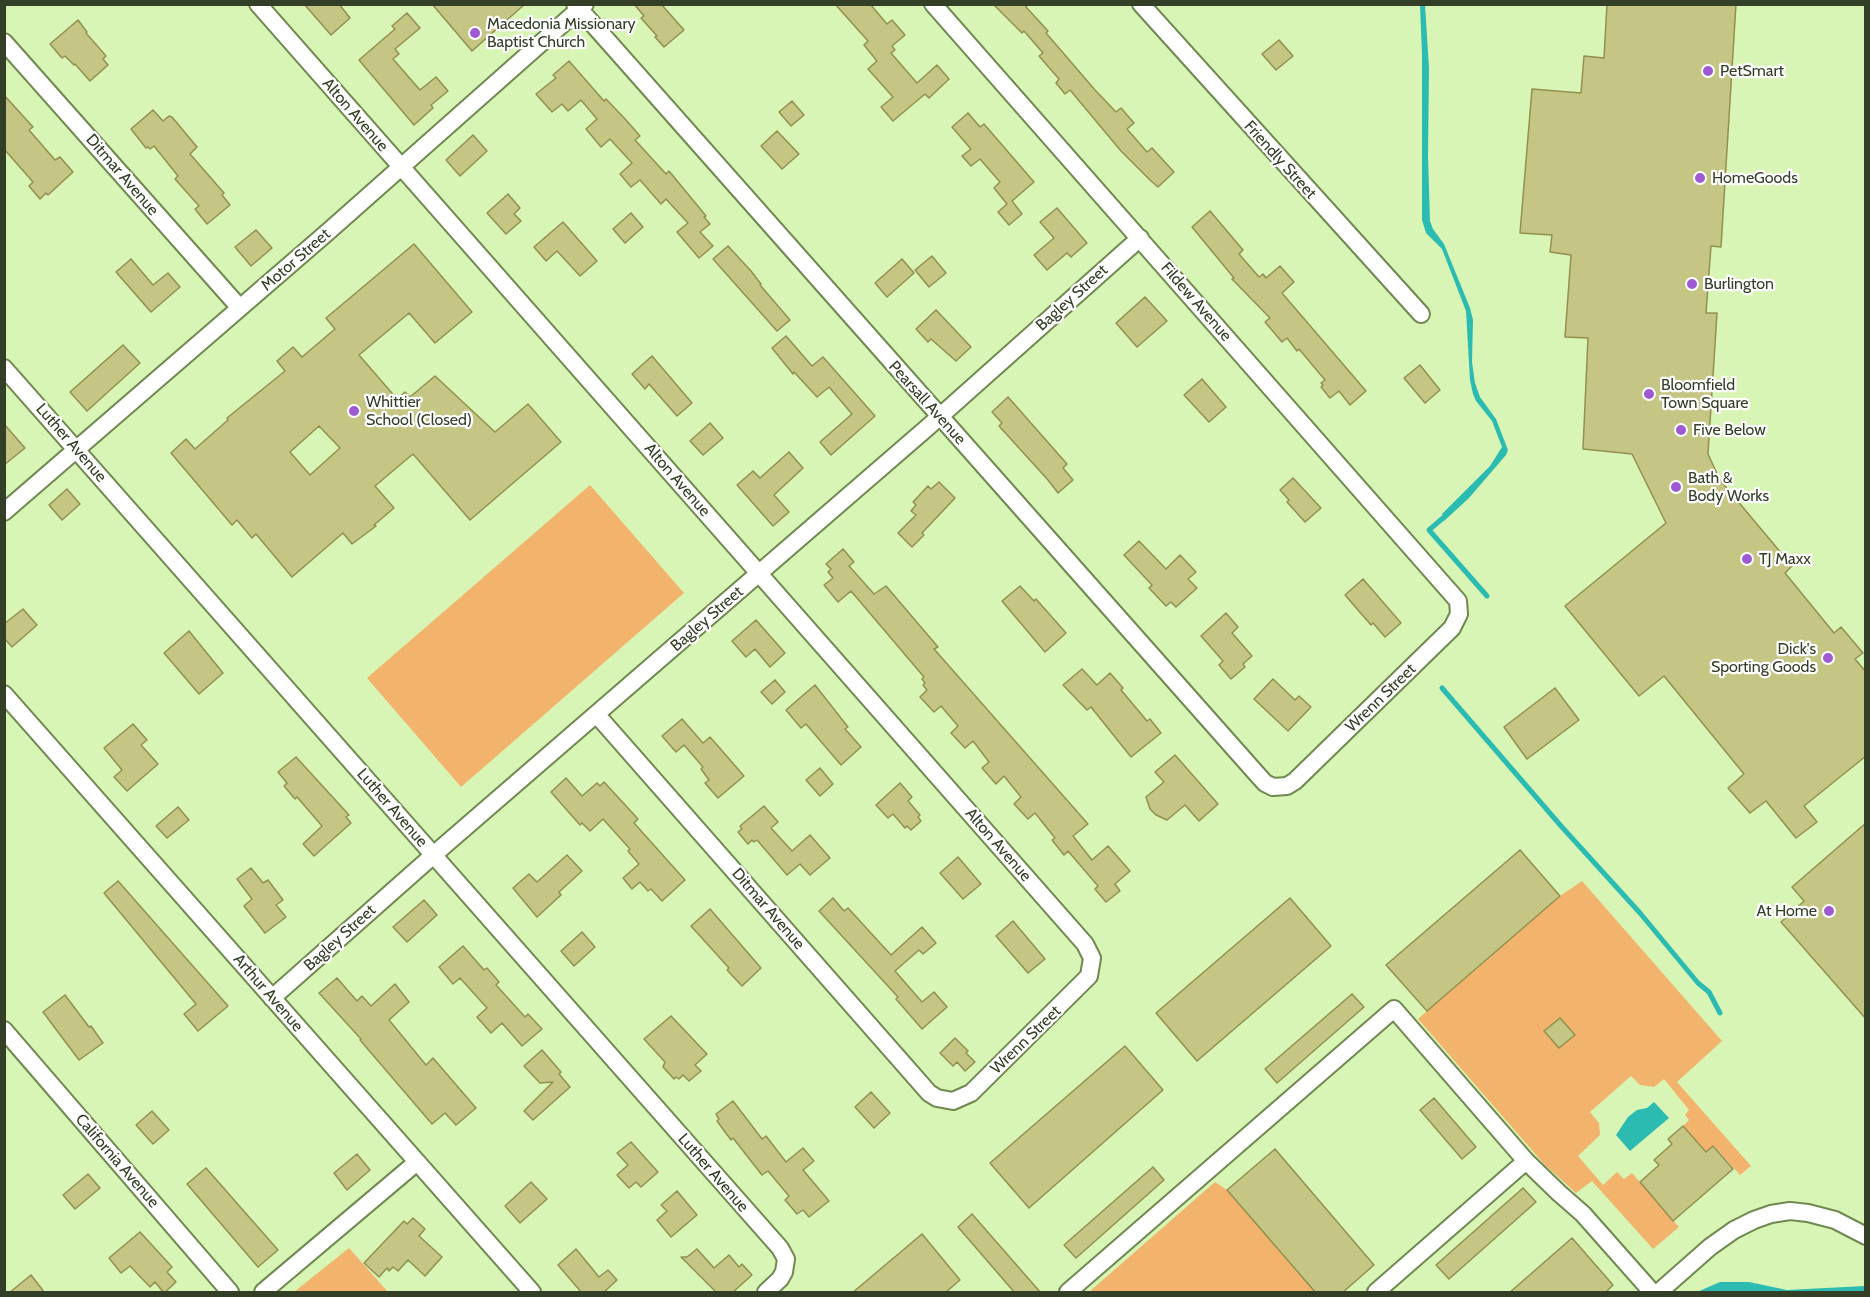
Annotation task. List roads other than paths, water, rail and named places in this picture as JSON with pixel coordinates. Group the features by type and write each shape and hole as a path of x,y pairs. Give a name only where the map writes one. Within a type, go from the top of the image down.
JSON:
{"street":[{"name":"Alton Avenue","path":"258,4 1085,944 1092,958"},
{"name":"Fildew Avenue","path":"933,4 1458,601"},
{"name":"Friendly Street","path":"1141,4 1421,314"},
{"name":"Motor Street","path":"4,512 401,168 580,6"},
{"name":"Pearsall Avenue","path":"580,6 939,417 1262,780 1273,787 1287,786"},
{"name":"Ditmar Avenue","path":"4,42 240,308"},
{"name":"Bagley Street","path":"272,998 433,855 939,417 1140,238"},
{"name":"Luther Avenue","path":"4,368 780,1248 786,1259 784,1272 766,1293"},
{"name":"Wrenn Street","path":"1287,786 1295,781 1452,628 1459,614 1458,601"},
{"name":"Arthur Avenue","path":"4,694 532,1293"},
{"name":"Ditmar Avenue","path":"597,715 929,1092 941,1100"},
{"name":"Wrenn Street","path":"941,1100 960,1100 971,1093 1086,982 1091,971 1092,958"},
{"path":"1068,1293 1394,1009 1526,1161 1583,1214 1652,1293"},
{"name":"California Avenue","path":"4,1030 230,1293"},
{"path":"1376,1293 1526,1161"},
{"path":"263,1293 417,1162"},
{"path":"1659,1293 1710,1247 1734,1230 1771,1214 1790,1211 1808,1212 1835,1220 1866,1236"}],"water":[{"path":"1420,5 1425,5 1429,68 1430,221 1444,244 1470,308 1473,320 1472,362 1475,383 1480,397 1496,419 1508,450 1469,498 1444,521 1442,514 1490,466 1502,447 1492,421 1473,394 1470,380 1466,311 1442,249 1426,233 1422,220"},
{"path":"1654,1102 1669,1118 1630,1151 1616,1135 1628,1117"},
{"path":"1720,1282 1749,1282 1787,1290 1865,1286 1865,1292 1697,1292"}],"waterway":[{"path":"1443,518 1429,530 1487,596"},
{"path":"1442,688 1561,826 1640,913 1698,983 1709,992 1720,1013"}],"place":[{"name":"Macedonia Missionary Baptist Church","path":"475,33"},
{"name":"PetSmart","path":"1708,71"},
{"name":"HomeGoods","path":"1700,178"},
{"name":"Burlington","path":"1692,284"},
{"name":"Bloomfield Town Square","path":"1649,394"},
{"name":"Whittier School (Closed)","path":"354,411"},
{"name":"Five Below","path":"1681,430"},
{"name":"Bath & Body Works","path":"1676,487"},
{"name":"TJ Maxx","path":"1747,559"},
{"name":"Dick's Sporting Goods","path":"1828,658"},
{"name":"At Home","path":"1829,911"}]}
